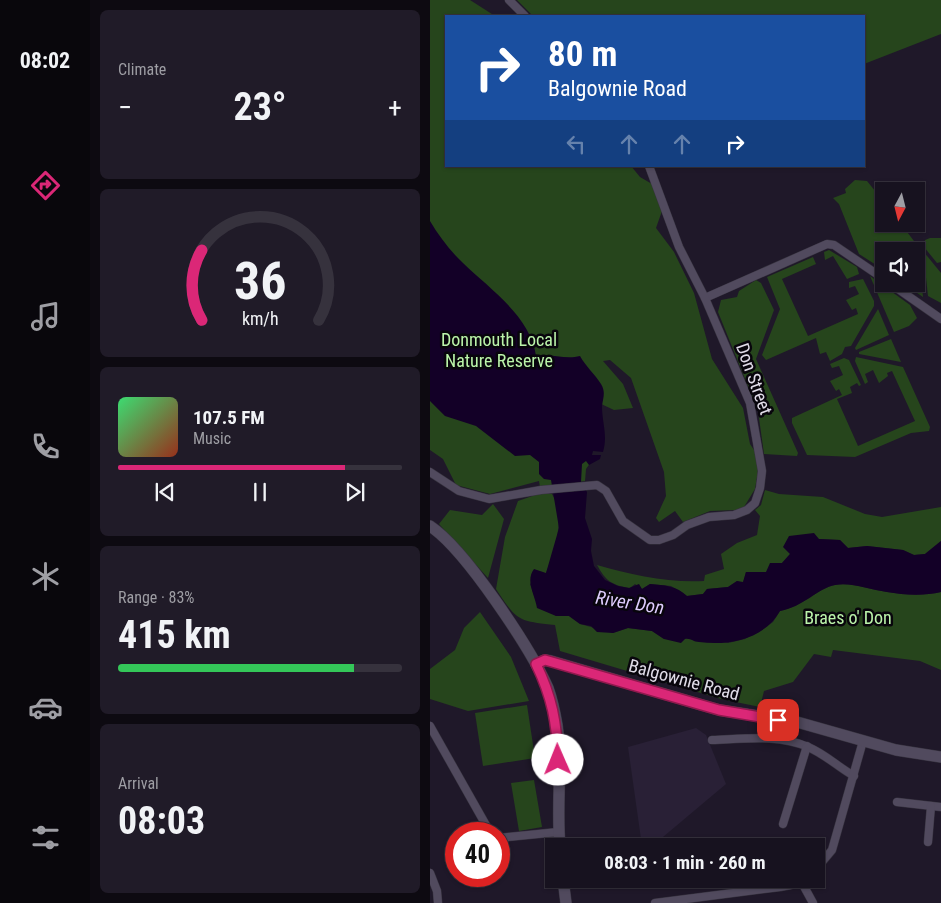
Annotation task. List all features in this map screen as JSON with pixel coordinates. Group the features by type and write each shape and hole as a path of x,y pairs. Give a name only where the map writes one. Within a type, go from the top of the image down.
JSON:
{"street":[{"path":"509,0 524,15"},
{"name":"Don Street","path":"430,472 459,491 489,499 585,484 597,485 606,491 623,521 650,540 660,540 673,535 687,525 709,517 734,515 747,510 755,503 760,488 762,470 754,414 705,298 679,247 649,167"},
{"path":"705,298 826,244 834,245 875,273"},
{"path":"902,292 941,320"},
{"path":"430,526 446,541 483,586 536,664 548,690 557,726 559,838"},
{"name":"Balgownie Road","path":"536,664 545,660 551,661 719,710 797,722 896,750 941,757"},
{"path":"430,726 485,822"},
{"path":"712,740 775,739 807,746 828,757 854,776"},
{"path":"825,858 832,850 863,741"},
{"path":"782,824 807,746"},
{"path":"897,802 941,807"},
{"path":"928,842 931,806"},
{"path":"510,837 558,832"},
{"path":"430,873 437,891 438,903"},
{"path":"564,888 566,903"},
{"path":"655,903 772,888"},
{"path":"805,888 812,903"}],"shaded area":[{"path":"696,728 706,735 726,784 662,838 641,838 628,747"}],"green space":[{"name":"Donmouth Local Nature Reserve","path":"430,0 470,0 493,15 445,15 445,167 632,167 640,177 652,184 662,211 656,228 674,252 694,293 712,359 743,408 750,444 756,453 758,471 755,489 744,507 736,510 710,511 683,522 675,511 659,522 656,518 666,496 664,472 631,378 610,360 603,361 623,384 633,408 614,410 599,403 596,448 589,452 593,459 586,469 585,481 540,487 539,481 490,494 456,485 443,459 430,450"},
{"path":"517,0 941,0 941,34 865,64 865,15 532,15"},
{"path":"855,180 867,181 875,191 875,232 907,232 915,242 875,242 875,264 859,254 839,204 833,198 846,193 845,189"},
{"path":"941,238 941,262 937,263 925,248 925,240"},
{"path":"829,250 857,267 859,274 847,279 833,256 825,260 824,252"},
{"path":"925,253 941,273 941,303 928,296"},
{"path":"813,257 816,264 782,279 808,336 858,314 856,308 852,310 846,300 859,294 855,286 849,288 849,282 863,279 874,301 874,306 851,346 845,347 842,354 830,361 826,352 820,354 816,338 766,360 762,355 780,309 767,277"},
{"path":"870,276 875,280 875,288"},
{"path":"756,280 761,283 774,310 756,359 798,453 797,456 764,454 758,411 718,312 721,300 737,297 739,291"},
{"path":"877,292 892,292 910,305 917,318 909,326 894,332"},
{"path":"916,292 922,292 923,297"},
{"path":"878,309 889,335 856,350 855,348"},
{"path":"891,339 901,362 859,354 859,352"},
{"path":"856,357 903,367 930,427 929,431 911,433 855,457 807,455 792,423 792,418 842,395 839,389 836,391 830,381 843,375 839,366 832,368 830,364 844,358 849,360 861,385 859,386 857,383 850,387 852,393 837,399 858,446 915,421 892,371 887,373 888,376 879,383 873,370 865,374 868,382 865,384 855,361"},
{"path":"765,490 779,494 823,497 865,514 882,517 941,507 941,541 925,554 914,555 903,550 867,546 848,548 840,540 819,539 790,554 782,563 766,572 746,572 743,583 737,581 728,587 707,589 703,594 687,596 671,586 650,584 642,589 635,584 630,588 618,585 606,579 597,565 650,578 704,581 705,575 724,569 721,554 737,543 757,535 760,516 755,510 761,505"},
{"name":"Braes o' Don","path":"541,493 552,494 556,503 559,523 558,534 546,573 530,584 535,598 556,616 569,616 580,624 613,633 628,628 652,631 664,639 690,638 728,643 745,639 773,622 780,611 796,606 822,590 835,585 854,585 907,594 941,592 941,670 920,661 833,650 831,657 814,654 793,682 764,691 760,707 721,699 560,651 555,625 520,618 509,608 496,589 505,537 518,501"},
{"path":"493,504 504,519 488,578 439,524 450,510 482,515"},
{"path":"480,612 511,657 529,701 468,711 430,699 430,669 455,650 464,628"},
{"path":"527,705 535,758 483,766 475,713"},
{"path":"534,780 542,827 519,831 511,783"}],"water":[{"name":"River Don","path":"430,221 441,238 463,263 518,316 533,342 536,356 580,356 603,387 602,412 605,440 603,452 593,451 592,455 601,455 600,459 589,465 586,461 582,464 581,482 587,492 585,518 592,539 591,551 594,566 605,580 618,586 629,588 639,584 642,589 650,584 655,584 675,588 687,596 703,594 707,589 728,587 737,581 743,582 746,572 766,572 770,563 782,563 790,554 783,547 789,536 814,533 819,539 840,540 848,548 867,546 903,550 914,555 925,554 941,541 941,592 907,594 854,585 835,585 822,590 796,606 780,611 773,621 756,634 722,643 697,642 685,639 681,643 664,639 652,631 628,628 613,633 597,632 591,626 580,624 569,616 556,616 537,608 530,583 531,574 534,569 546,573 559,528 551,480 544,479 539,474 539,462 530,455 515,456 476,426 445,416 430,401"}],"route":[{"path":"558,760 557,726 548,690 536,664 545,660 719,710 778,720"}]}
